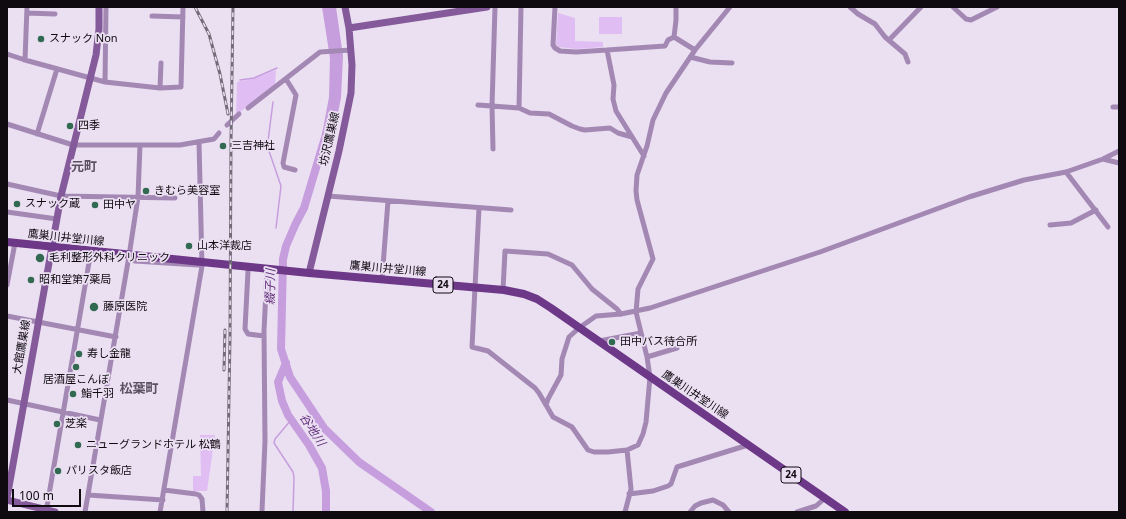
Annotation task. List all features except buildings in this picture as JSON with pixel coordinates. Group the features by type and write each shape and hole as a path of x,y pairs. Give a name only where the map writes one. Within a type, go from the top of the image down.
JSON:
{"main road":[{"name":"大館鷹巣線","path":"7,499 61,196 98,42 99,7"},
{"name":"坊沢鷹巣線","path":"309,273 349,107 352,76 349,50 349,28 345,7"},
{"path":"349,28 487,7"},
{"name":"鷹巣川井堂川線","path":"11,243 247,269 269,269 516,292 537,299 845,512"},
{"path":"7,499 46,511 55,512"}],"street":[{"path":"105,82 106,7"},
{"path":"7,54 58,70 105,82 160,88 181,87 183,7"},
{"path":"493,149 492,106 495,7"},
{"path":"519,108 521,7"},
{"path":"555,7 553,45 560,51 576,52 665,46 668,40 674,38 695,50"},
{"path":"674,38 676,7"},
{"path":"480,208 472,347 488,351 523,378 539,393 553,417 572,427 588,450 594,452 627,450 638,445 643,434 648,406 650,377 647,357 636,312 638,289 653,258 641,220 636,196 637,175 644,156 653,120 666,93 695,50 730,7"},
{"path":"850,7 858,14 875,24 885,37 905,54 908,62"},
{"path":"889,40 921,7"},
{"path":"953,7 966,19 971,20 997,7"},
{"path":"25,60 27,10 55,14"},
{"path":"152,16 183,17"},
{"path":"248,108 320,52 349,50"},
{"path":"607,50 614,85 615,107 644,156"},
{"path":"690,57 710,62 732,63"},
{"path":"160,88 161,63"},
{"path":"37,134 58,70"},
{"path":"286,79 296,95 283,163 284,167 295,170"},
{"path":"478,106 519,108 530,113 549,114 580,129 610,128 618,133 632,137"},
{"path":"227,125 239,114"},
{"path":"7,124 73,144 180,145 214,139 219,133"},
{"path":"160,512 202,266 200,258 199,142"},
{"path":"85,512 100,420 116,337 138,197 140,145"},
{"path":"546,405 561,375 562,359 569,337 596,316 636,312 820,252 970,197 1019,182 1066,172 1103,159 1119,151"},
{"path":"1103,159 1119,163"},
{"path":"1066,172 1108,227"},
{"path":"7,184 61,196 175,198"},
{"path":"328,196 511,210"},
{"path":"382,279 388,201"},
{"path":"1050,225 1071,223 1096,210"},
{"path":"7,212 57,220"},
{"path":"7,285 11,243"},
{"path":"46,511 91,251"},
{"path":"503,290 505,251 548,254 572,265 592,289 622,314"},
{"path":"129,256 134,253 200,258"},
{"path":"129,256 135,261 202,266"},
{"path":"247,269 245,329 248,334 252,336 264,336"},
{"path":"262,510 265,441 264,336 269,269"},
{"path":"7,316 116,337"},
{"path":"598,341 641,334"},
{"path":"647,357 677,348"},
{"path":"7,400 100,420"},
{"path":"630,494 653,491 668,486 671,484 677,468 748,445"},
{"path":"625,512 631,489 627,450"},
{"path":"164,490 199,495 202,499 203,512"},
{"path":"88,495 163,500"},
{"path":"797,512 816,506 825,498"},
{"path":"690,512 695,506 713,500 723,505 729,512"}],"shaded area":[{"path":"322,7 336,7 343,56 341,98 332,142 321,140 329,97 330,58"},
{"path":"558,13 575,18 575,41 603,42 603,47 576,49 558,47 556,44"},
{"path":"599,17 622,17 622,34 599,34"},
{"path":"276,70 275,85 236,115 237,82 255,78"},
{"path":"200,435 215,435 207,491 193,491 193,476 201,476"}],"waterway":[{"path":"240,80 254,78 277,68"},
{"path":"273,102 268,141 269,151 281,186 276,228"},
{"name":"綴子川","path":"327,131 304,208 286,246 283,259 281,349 290,377 324,428 359,462 431,512"},
{"name":"谷地川","path":"286,363 278,382 282,401 288,415 309,445 322,468 326,491 326,512"},
{"path":"291,420 275,439 274,443 293,472 293,512"}],"railway":[{"path":"195,7 209,34 220,74 228,114"},
{"path":"227,512 233,7"},
{"path":"224,370 225,330"}],"place":[{"name":"スナック Non","path":"41,39"},
{"name":"四季","path":"70,126"},
{"name":"三吉神社","path":"223,146"},
{"name":"きむら美容室","path":"146,191"},
{"name":"スナック蔵","path":"17,204"},
{"name":"田中ヤ","path":"95,205"},
{"name":"山本洋裁店","path":"189,246"},
{"name":"毛利整形外科クリニック","path":"40,258"},
{"name":"昭和堂第7薬局","path":"31,280"},
{"name":"藤原医院","path":"94,307"},
{"name":"田中バス待合所","path":"612,342"},
{"name":"寿し金龍","path":"79,354"},
{"name":"居酒屋こんぼ","path":"76,367"},
{"name":"鮨千羽","path":"73,394"},
{"name":"芝楽","path":"57,424"},
{"name":"ニューグランドホテル 松鶴","path":"78,445"},
{"name":"パリスタ飯店","path":"58,471"}],"district":[{"name":"元町","path":"84,167"},
{"name":"松葉町","path":"139,389"}]}
